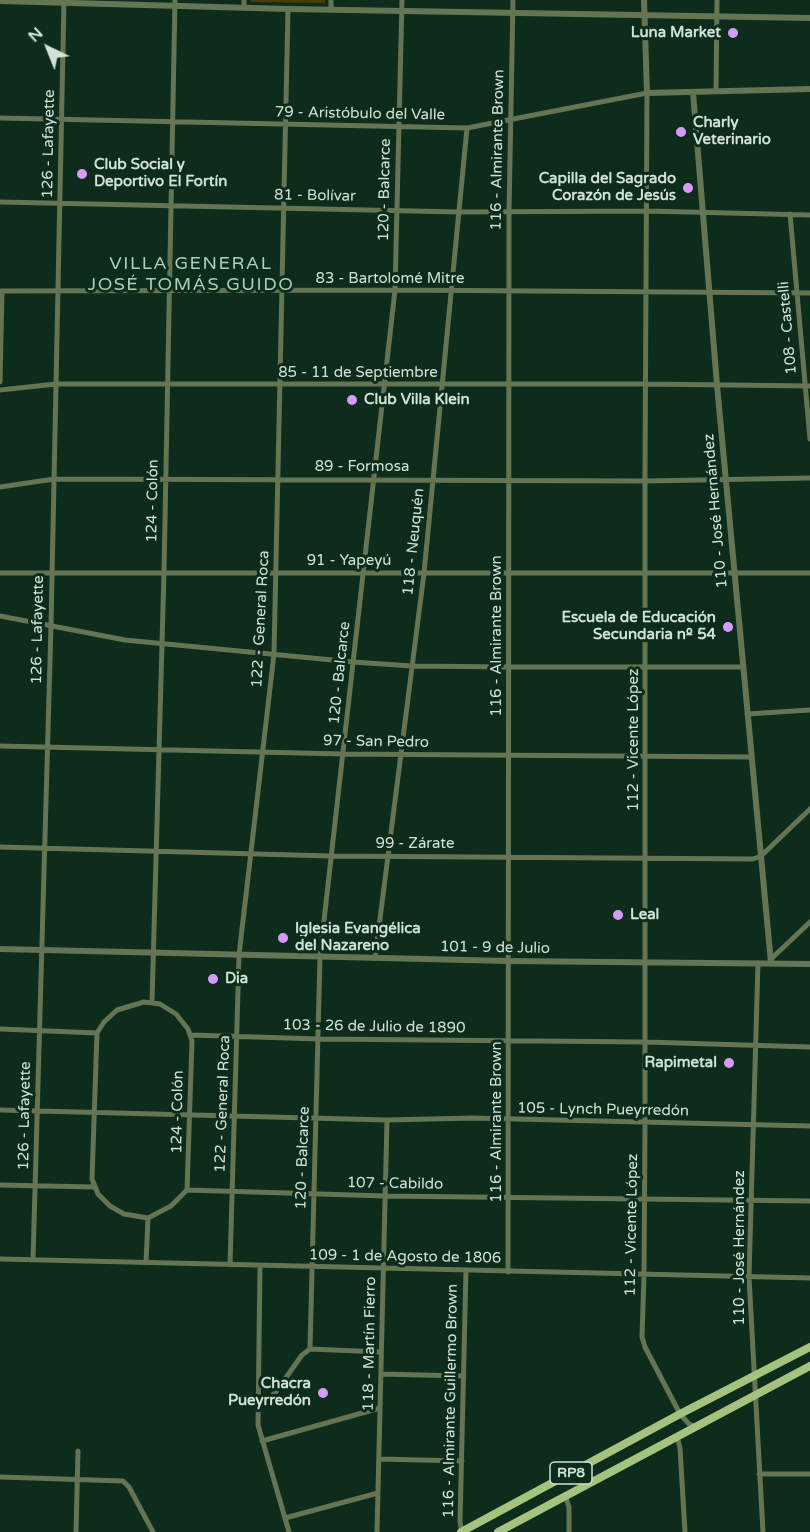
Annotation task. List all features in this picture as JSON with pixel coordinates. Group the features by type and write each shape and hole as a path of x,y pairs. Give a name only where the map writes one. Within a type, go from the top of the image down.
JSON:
{"main road":[{"name":"RP8","path":"461,1532 810,1347"},
{"name":"RP8","path":"498,1532 810,1366"}],"street":[{"path":"330,9 331,0"},
{"name":"120 - Balcarce","path":"310,1349 320,956 395,290 402,0"},
{"name":"116 - Almirante Brown","path":"508,1272 509,212 513,0"},
{"name":"112 - Vicente López","path":"644,0 647,212 643,1341 680,1414 689,1424 695,1426"},
{"path":"716,91 717,0"},
{"path":"0,1 244,3 288,9 810,18"},
{"name":"126 - Lafayette","path":"33,1260 51,625 64,2"},
{"name":"124 - Colón","path":"152,1002 164,572 175,3"},
{"name":"122 - General Roca","path":"230,1265 239,955 274,654 288,9"},
{"name":"79 - Aristóbulo del Valle","path":"0,118 467,128 647,93 810,88"},
{"name":"110 - José Hernández","path":"693,92 725,479 771,961"},
{"name":"118 - Neuquén","path":"375,958 423,573 467,128"},
{"name":"81 - Bolívar","path":"0,202 459,212 702,212 810,215"},
{"name":"108 - Castelli","path":"790,214 808,386 810,439"},
{"name":"83 - Bartolomé Mitre","path":"1,291 395,290 810,293"},
{"path":"0,382 1,291"},
{"name":"85 - 11 de Septiembre","path":"0,390 56,384 808,386"},
{"name":"89 - Formosa","path":"0,487 54,479 645,481 810,478"},
{"name":"91 - Yapeyú","path":"0,573 810,573"},
{"path":"0,616 115,638 353,662 412,666 743,667"},
{"path":"747,714 810,710"},
{"name":"97 - San Pedro","path":"0,746 401,755 751,757"},
{"path":"761,856 810,809"},
{"name":"99 - Zárate","path":"0,847 331,856 753,859 761,856"},
{"path":"771,961 810,922"},
{"name":"101 - 9 de Julio","path":"0,949 509,961 645,963 771,961 810,964"},
{"name":"110 - José Hernández","path":"758,963 749,1277 763,1532"},
{"path":"187,1190 171,1206 148,1218 132,1216 117,1210 104,1200 94,1187 92,1179 93,1113 97,1033 104,1022 117,1010 135,1004 152,1002 160,1004 176,1014 191,1035"},
{"path":"0,1029 97,1033"},
{"name":"124 - Colón","path":"187,1190 191,1035"},
{"name":"103 - 26 de Julio de 1890","path":"191,1035 319,1039 645,1042 810,1047"},
{"name":"105 - Lynch Pueyrredón","path":"0,1110 235,1117 387,1120 473,1118 645,1124 810,1126"},
{"name":"118 - Martín Fierro","path":"377,1532 387,1120"},
{"path":"0,1185 94,1187"},
{"name":"107 - Cabildo","path":"187,1190 386,1196 810,1201"},
{"path":"146,1263 148,1218"},
{"name":"109 - 1 de Agosto de 1806","path":"0,1259 810,1278"},
{"path":"260,1266 258,1425 289,1532"},
{"name":"116 - Almirante Guillermo Brown","path":"461,1532 466,1270"},
{"path":"258,1401 275,1393 302,1355 310,1349 381,1352"},
{"path":"381,1374 464,1376"},
{"path":"262,1441 380,1408"},
{"path":"677,1436 680,1448 685,1532"},
{"path":"76,1532 78,1451"},
{"path":"379,1459 462,1461"},
{"path":"759,1474 810,1474"},
{"path":"0,1477 123,1481 129,1487 153,1532"},
{"path":"285,1518 378,1493"},
{"path":"565,1496 568,1505 568,1532"}],"shaded area":[{"path":"251,0 325,0 325,3 251,2"}],"place":[{"name":"Luna Market","path":"733,33"},
{"name":"Charly Veterinario","path":"681,132"},
{"name":"Club Social y Deportivo El Fortín","path":"82,174"},
{"name":"Capilla del Sagrado Corazón de Jesús","path":"688,188"},
{"name":"Club Villa Klein","path":"352,400"},
{"name":"Escuela de Educación Secundaria nº 54","path":"728,627"},
{"name":"Leal","path":"618,915"},
{"name":"Iglesia Evangélica del Nazareno","path":"283,938"},
{"name":"Dia","path":"213,979"},
{"name":"Rapimetal","path":"729,1063"},
{"name":"Chacra Pueyrredón","path":"323,1393"}],"district":[{"name":"VILLA GENERAL JOSÉ TOMÁS GUIDO","path":"191,274"}]}
